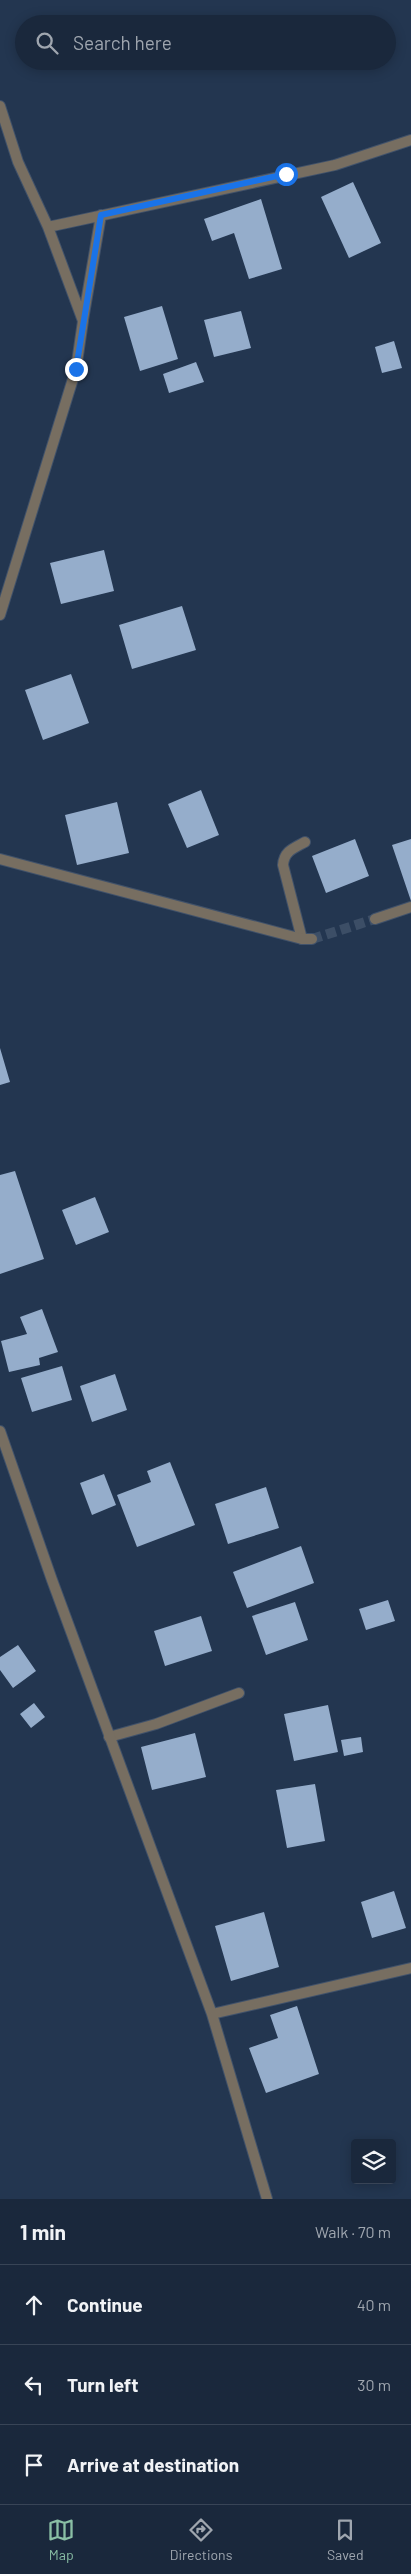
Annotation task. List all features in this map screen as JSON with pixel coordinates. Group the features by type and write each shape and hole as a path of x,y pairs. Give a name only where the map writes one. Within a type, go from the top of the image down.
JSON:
{"street":[{"path":"0,106 18,162 48,226 83,321"},
{"path":"48,226 335,165 411,140"},
{"path":"0,615 76,369 101,215"},
{"path":"0,859 307,939 283,865 287,852 306,842"},
{"path":"375,919 411,907"},
{"path":"0,1431 109,1737 212,2014 267,2199"},
{"path":"109,1737 156,1724 239,1693"},
{"path":"212,2014 411,1968"}],"building":[{"path":"353,182 381,243 349,258 321,197"},
{"path":"261,199 282,269 249,279 234,233 212,241 204,219"},
{"path":"162,306 178,359 140,371 124,317"},
{"path":"241,311 251,348 214,357 204,320"},
{"path":"394,341 402,368 382,373 375,347"},
{"path":"196,362 204,382 169,393 163,374"},
{"path":"104,550 114,591 61,604 50,563"},
{"path":"182,606 196,650 132,669 119,625"},
{"path":"71,674 89,723 43,740 25,690"},
{"path":"201,790 219,835 187,848 168,804"},
{"path":"117,802 129,853 77,865 65,815"},
{"path":"355,839 369,876 326,893 312,856"},
{"path":"411,839 411,901 392,845"},
{"path":"0,1048 10,1082 0,1085"},
{"path":"15,1171 44,1259 0,1274 0,1175"},
{"path":"95,1197 109,1232 76,1245 62,1210"},
{"path":"42,1309 58,1352 39,1358 40,1365 9,1372 1,1341 27,1334 20,1317"},
{"path":"62,1366 72,1400 32,1412 21,1378"},
{"path":"115,1374 127,1410 92,1422 80,1386"},
{"path":"170,1462 195,1525 137,1547 117,1495 151,1482 147,1471"},
{"path":"104,1474 116,1505 92,1515 80,1483"},
{"path":"266,1487 279,1528 228,1544 215,1504"},
{"path":"301,1546 314,1583 247,1608 233,1572"},
{"path":"388,1600 395,1621 366,1630 359,1609"},
{"path":"295,1602 308,1640 266,1655 252,1616"},
{"path":"201,1616 212,1651 165,1666 154,1631"},
{"path":"18,1645 36,1671 13,1688 0,1670 0,1657"},
{"path":"34,1703 45,1717 31,1728 20,1714"},
{"path":"328,1705 338,1752 294,1761 284,1714"},
{"path":"195,1733 206,1777 152,1790 141,1747"},
{"path":"361,1737 363,1752 344,1756 341,1740"},
{"path":"315,1784 325,1841 287,1848 276,1790"},
{"path":"394,1891 406,1928 372,1938 361,1902"},
{"path":"264,1912 279,1967 231,1981 215,1926"},
{"path":"297,2006 319,2074 266,2093 249,2048 278,2038 270,2015"}],"tunnel":[{"path":"312,939 375,919"}],"route":[{"path":"76,369 101,215 286,174"}]}
